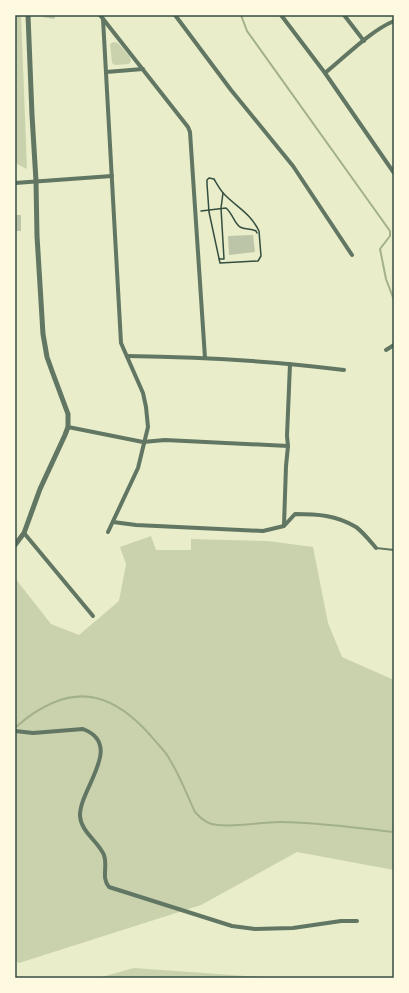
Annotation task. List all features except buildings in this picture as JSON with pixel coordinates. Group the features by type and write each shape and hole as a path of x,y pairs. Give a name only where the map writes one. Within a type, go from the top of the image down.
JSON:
{"street":[{"path":"15,545 24,533 40,489 68,427 68,414 47,357 43,334 37,243 36,181 28,15"},
{"path":"100,15 188,127 205,358"},
{"path":"175,15 231,90 293,166 352,255"},
{"path":"281,15 325,73 394,173"},
{"path":"344,15 364,41"},
{"path":"103,19 120,337 121,343 143,393 148,427 138,468 108,532"},
{"path":"325,73 386,24 394,21"},
{"path":"106,72 143,69"},
{"path":"15,178 18,183 112,176"},
{"path":"386,350 394,345"},
{"path":"127,356 205,358 290,364 344,370"},
{"path":"284,526 290,364"},
{"path":"68,427 144,442 165,440 288,446"},
{"path":"113,522 136,525 263,531 284,526 295,514 322,514 338,519 357,528 376,548"},
{"path":"24,533 93,616"},
{"path":"15,731 33,733 83,729 96,737 100,744 99,762 80,816 86,831 100,847 104,855 105,881 109,887 232,926 255,930 293,928 341,921 357,921"}],"lane":[{"path":"376,548 394,550"}],"path":[{"path":"209,178 214,179 223,193 250,216 259,231 261,256 258,261 220,263 209,210 207,180 209,178"},
{"path":"219,259 224,258 221,208 223,193"},
{"path":"195,212 226,208 231,213 238,226 253,229 257,234"}],"green space":[{"path":"15,15 21,15 27,169 15,163"},
{"path":"113,42 118,43 130,57 131,61 129,64 115,65 112,63 110,44"},
{"path":"151,536 156,550 191,550 191,539 268,541 313,547 328,623 342,657 394,680 394,870 297,852 201,905 19,963 15,960 15,578 51,624 79,635 119,601 126,564 120,547"},
{"path":"134,968 275,978 98,978"}],"waterway":[{"path":"241,15 247,31 390,231 390,236 380,249 386,279 394,300"},
{"path":"16,727 33,713 63,699 85,696 104,700 119,708 139,724 164,751 180,779 195,812 208,823 215,825 241,825 272,822 294,822 394,832"}]}
